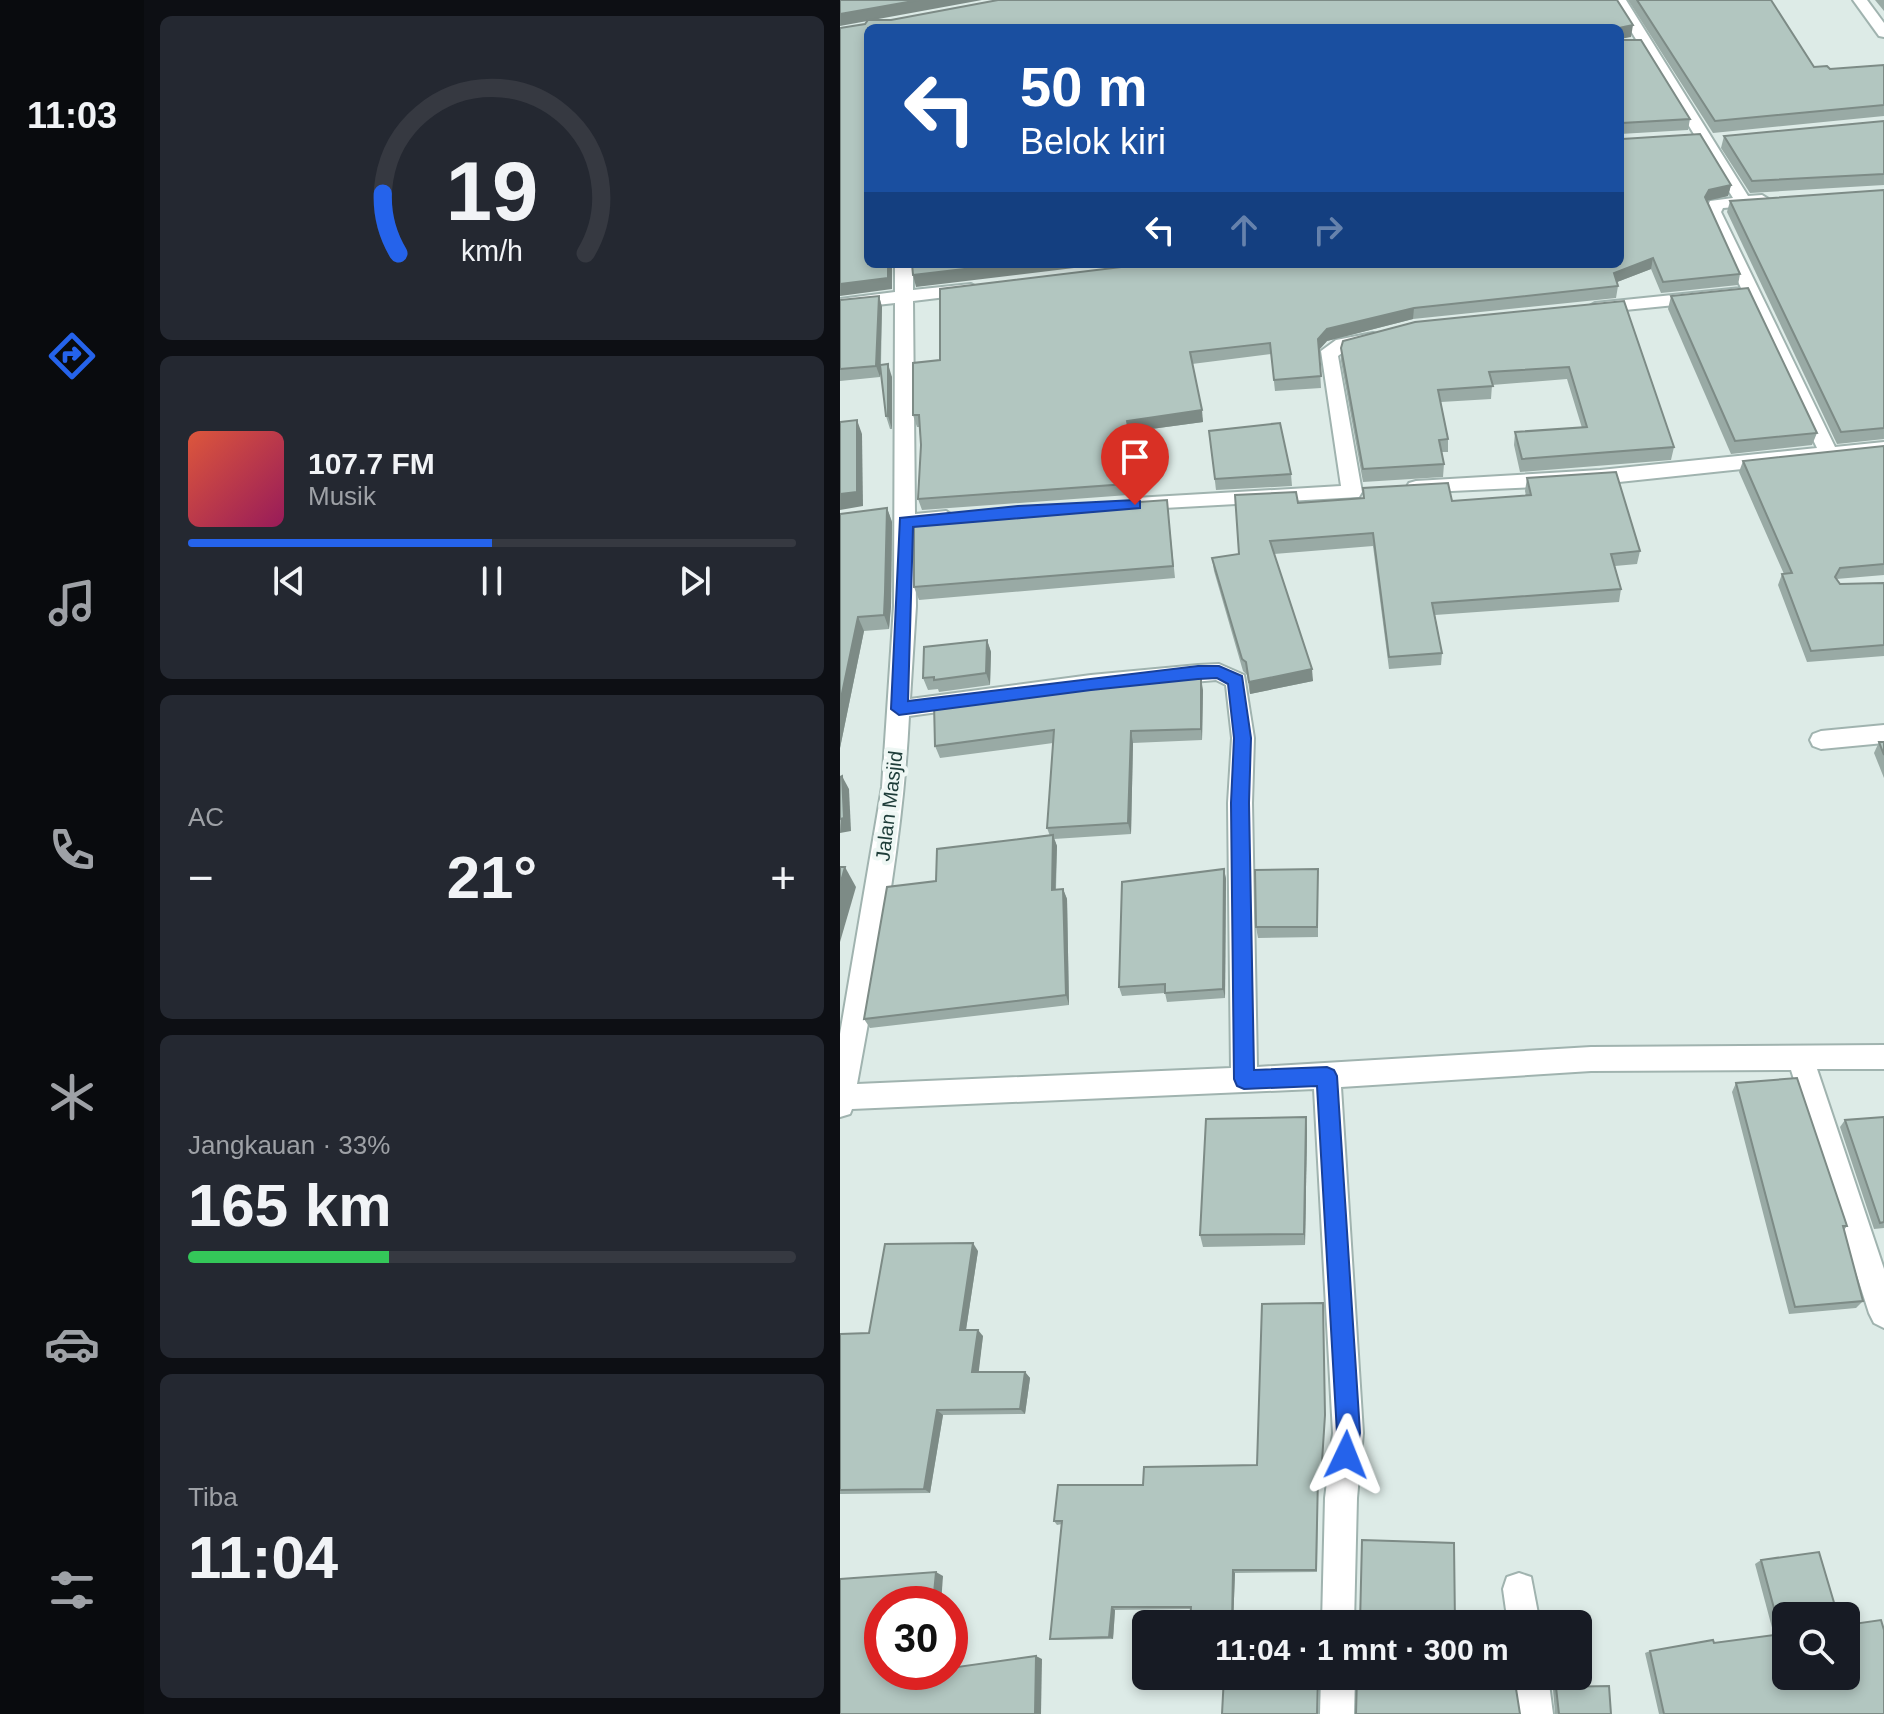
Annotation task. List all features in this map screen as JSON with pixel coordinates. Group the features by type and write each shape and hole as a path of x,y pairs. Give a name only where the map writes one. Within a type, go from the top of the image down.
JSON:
{"street":[{"path":"1619,0 1640,43 1743,201"},
{"path":"1860,0 1884,33"},
{"path":"1780,199 1716,204 1713,212 1828,452"},
{"name":"Jalan Masjid","path":"840,1100 892,802 899,709 905,517 904,268"},
{"path":"840,304 996,286"},
{"path":"1568,311 1752,292"},
{"path":"1112,506 1360,492 1330,351 1342,344 1393,333"},
{"path":"1399,489 1600,477 1884,448"},
{"path":"879,515 962,517"},
{"path":"899,709 1091,683 1198,673 1219,672 1236,681 1243,738 1240,803 1244,1079"},
{"path":"1821,740 1884,734"},
{"path":"840,1100 1327,1076 1591,1059 1884,1057"},
{"path":"1800,1058 1884,1313"},
{"path":"1327,1076 1348,1433 1341,1498 1338,1610"},
{"path":"1519,1589 1522,1610"},
{"path":"1337,1714 1338,1690"},
{"path":"1533,1690 1536,1714"}],"building":[{"path":"840,0 919,0 840,14"},
{"path":"998,0 1617,0 1633,25 865,24 868,20 891,20"},
{"path":"1637,0 1771,0 1814,67 1827,66 1830,69 1884,65 1884,105 1715,121"},
{"path":"864,24 864,268 888,268 888,278 840,284 840,28"},
{"path":"1624,40 1641,40 1690,119 1624,123"},
{"path":"1884,121 1884,174 1752,181 1724,136"},
{"path":"1700,134 1731,185 1709,190 1705,197 1740,274 1663,282 1653,258 1614,273 1618,286 1414,308 1327,329 1318,339 1321,376 1274,380 1270,343 1190,352 1202,410 1127,421 1140,483 918,499 921,445 919,415 913,415 913,363 940,360 940,289 1113,268 1624,268 1624,139"},
{"path":"1884,190 1884,428 1841,432 1730,201"},
{"path":"912,268 973,268 913,275"},
{"path":"1748,288 1817,433 1735,441 1671,296"},
{"path":"879,296 876,366 840,369 840,300"},
{"path":"1624,301 1674,447 1522,459 1515,432 1587,427 1569,367 1489,372 1493,386 1438,390 1448,439 1439,440 1444,464 1363,469 1341,348 1343,341 1415,322"},
{"path":"888,364 888,416 886,416 880,365"},
{"path":"857,420 857,492 840,494 840,422"},
{"path":"1280,423 1291,474 1215,479 1209,431"},
{"path":"1884,446 1884,564 1840,568 1835,577 1840,584 1884,583 1884,645 1811,651 1782,574 1792,573 1743,461"},
{"path":"1616,472 1640,551 1611,554 1621,589 1432,603 1442,653 1389,657 1373,533 1270,541 1312,669 1249,682 1246,662 1242,659 1212,558 1239,554 1235,495 1296,492 1298,503 1364,498 1363,488 1448,483 1452,501 1531,495 1527,478"},
{"path":"1167,500 1173,566 914,587 914,518"},
{"path":"887,508 884,615 858,617 840,703 840,514"},
{"path":"987,640 986,673 934,680 934,677 923,678 924,647"},
{"path":"1201,678 1201,729 1131,731 1128,823 1047,828 1054,730 935,746 934,703 1122,681"},
{"path":"840,777 844,818 840,819"},
{"path":"1053,835 1052,890 1063,889 1066,995 864,1019 887,887 936,881 937,849"},
{"path":"840,867 845,867 840,885"},
{"path":"1224,869 1223,989 1165,993 1165,984 1119,987 1122,882"},
{"path":"1318,869 1317,927 1256,927 1255,870"},
{"path":"1797,1078 1847,1226 1843,1226 1863,1301 1795,1307 1736,1083"},
{"path":"1306,1117 1304,1234 1200,1235 1206,1119"},
{"path":"1884,1117 1884,1222 1880,1223 1845,1120"},
{"path":"973,1243 960,1330 978,1330 972,1372 1025,1372 1020,1409 937,1410 924,1489 840,1490 840,1334 869,1333 885,1244"},
{"path":"1323,1303 1325,1415 1321,1477 1318,1477 1316,1570 1233,1570 1232,1610 1112,1607 1109,1637 1050,1639 1062,1521 1054,1521 1058,1485 1143,1485 1144,1467 1257,1465 1262,1304"},
{"path":"1362,1540 1454,1543 1455,1610 1360,1610"},
{"path":"1819,1552 1834,1602 1772,1602 1761,1560"},
{"path":"936,1572 935,1586 864,1586 864,1690 968,1690 968,1665 1036,1656 1035,1714 840,1714 840,1579"},
{"path":"1881,1620 1884,1630 1884,1714 1664,1714 1650,1651 1713,1640 1714,1643 1772,1635 1772,1690 1860,1690 1860,1623"},
{"path":"1592,1686 1609,1686 1611,1714 1559,1714 1556,1690 1592,1690"},
{"path":"1223,1690 1318,1690 1317,1714 1222,1714"},
{"path":"1357,1690 1516,1690 1520,1714 1356,1714"}],"route":[{"path":"1135,505 1018,511 905,522 905,606 899,709 1091,683 1198,673 1219,672 1236,681 1243,738 1240,803 1244,1079 1327,1076 1348,1433 1346,1455"}]}
